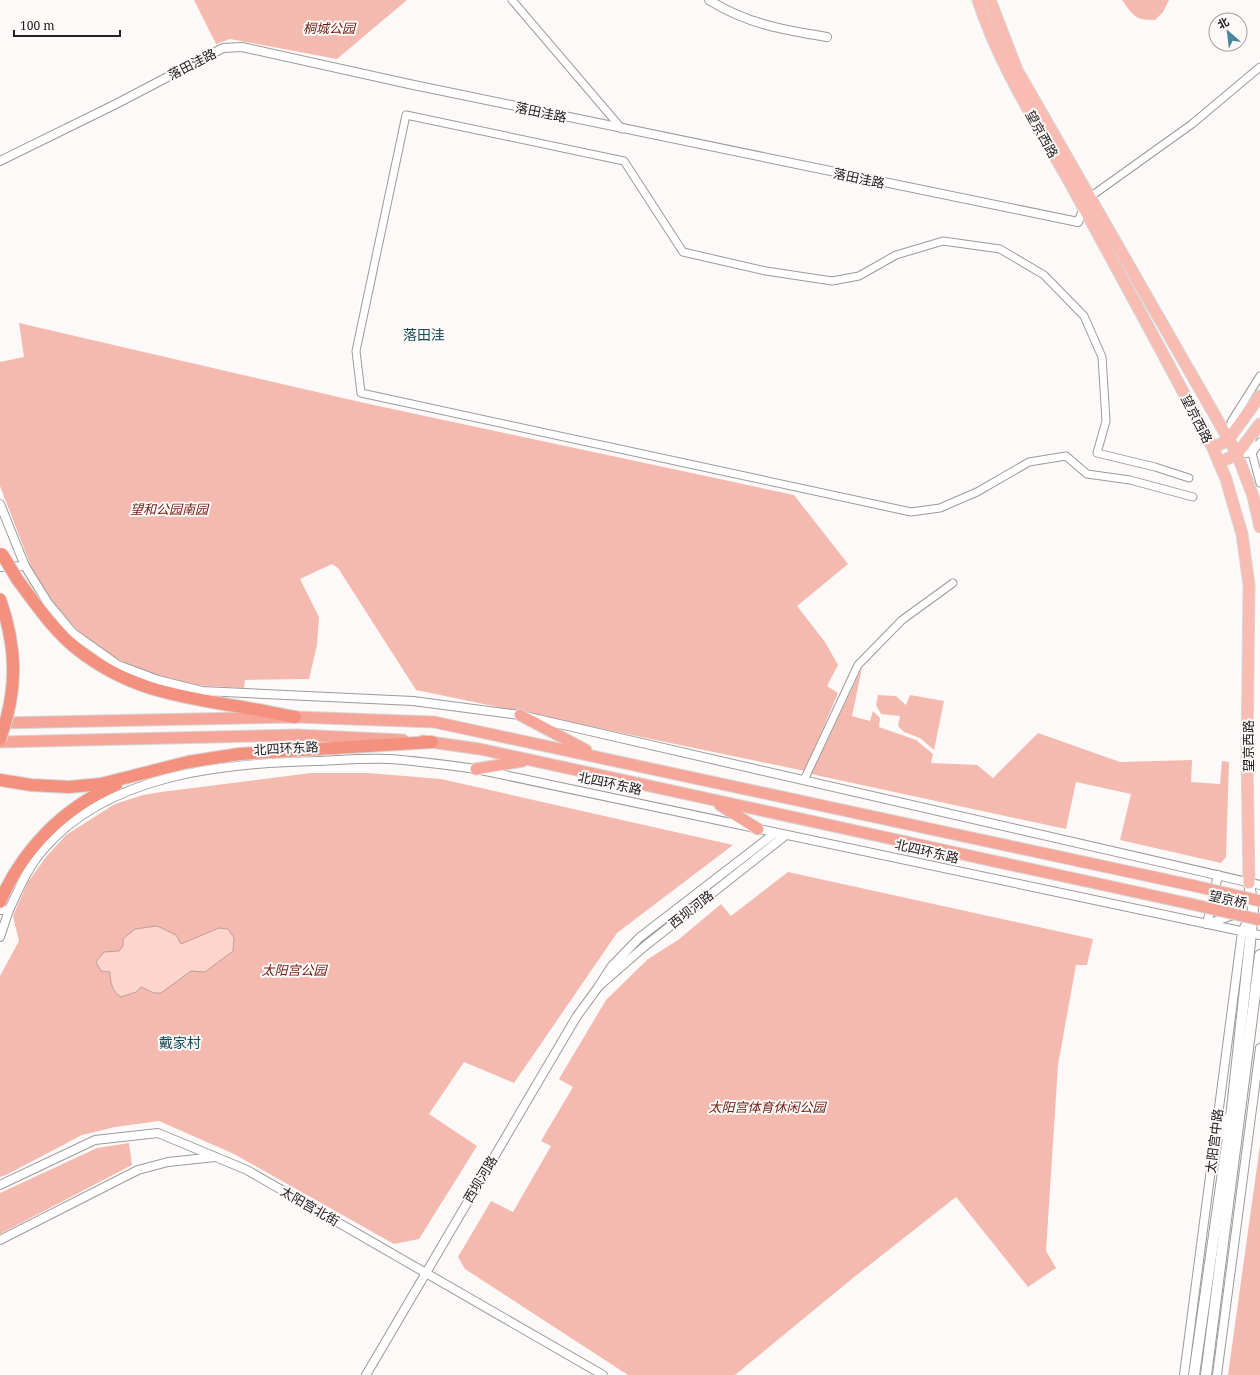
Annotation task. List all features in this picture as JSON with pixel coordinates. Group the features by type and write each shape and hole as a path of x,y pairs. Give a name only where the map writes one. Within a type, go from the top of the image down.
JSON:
{"highway":[{"path":"1,553 17,579 46,617 76,648 114,674 151,689 189,699 295,717"},
{"path":"0,599 13,645 14,669 8,718 0,740"},
{"path":"520,715 598,757"},
{"name":"北四环东路","path":"0,723 295,717 434,722 1195,886"},
{"name":"北四环东路","path":"0,740 297,735 432,742 528,760 1191,904"},
{"path":"0,780 31,785 69,787 100,784 137,776 188,762 239,754 432,742"},
{"path":"476,770 528,760"},
{"path":"4,903 16,869 33,846 52,825 75,808 104,790 137,776"},
{"path":"713,800 758,829"},
{"name":"望京桥","path":"1195,886 1258,907"},
{"name":"望京桥","path":"1191,904 1260,920"}],"main road":[{"name":"望京西路","path":"978,0 985,23 1013,82 1084,208 1213,448 1240,528 1249,585 1247,749 1255,884"},
{"name":"望京西路","path":"990,0 1018,70 1237,454 1253,496 1260,527"},
{"path":"1213,448 1228,440 1260,396"},
{"path":"1219,463 1237,454 1256,439 1260,424"},
{"path":"1251,933 1258,907 1255,884"},
{"name":"太阳宫中路","path":"1194,1375 1232,1110 1251,933"},
{"name":"太阳宫中路","path":"1206,1375 1260,955"}],"street":[{"path":"512,0 622,129"},
{"path":"709,0 751,21 827,37"},
{"name":"落田洼路","path":"0,161 116,104 223,48 242,47 622,129 1078,222 1090,197"},
{"path":"1090,197 1192,124 1260,68"},
{"path":"1189,478 1155,467 1097,454 1106,421 1102,357 1084,316 1044,275 1000,250 943,241 896,255 859,276 832,281 766,271 683,252 624,161 406,115 356,351 361,393 911,512 940,508 977,492 1029,462 1066,456 1088,474 1130,480 1193,497"},
{"path":"1228,440 1231,422 1260,376"},
{"path":"1256,439 1252,453 1260,483"},
{"path":"1237,454 1252,453"},
{"path":"0,504 25,566 48,603 73,633 118,665 158,680 202,691 413,701 520,715 1255,884"},
{"path":"0,567 25,566"},
{"path":"804,780 858,665 902,620 953,583"},
{"name":"北四环东路","path":"0,937 4,903 44,849 69,825 92,809 120,794 146,784 174,776 230,766 267,762 388,759 438,764 476,770 1251,933"},
{"name":"西坝河路","path":"366,1375 577,1016 611,967 639,938 775,833"},
{"name":"西坝河路","path":"599,986 645,946 786,835"},
{"path":"1207,924 1218,875"},
{"path":"0,910 4,903"},
{"path":"1207,924 1258,907"},
{"name":"太阳宫中路","path":"1184,1375 1213,1149 1251,933"},
{"path":"1217,1375 1260,1048"},
{"path":"1213,1149 1232,1110"},
{"path":"1238,1125 1246,1156"},
{"name":"太阳宫北街","path":"0,1185 95,1140 158,1133 247,1170 603,1375"},
{"path":"0,1240 138,1170 168,1162 217,1157"},
{"path":"1212,1326 1226,1300"}],"green space":[{"name":"桐城公园","path":"194,0 407,0 337,59 230,39 216,44"},
{"path":"1122,0 1169,0 1163,12 1155,20 1138,18 1129,10"},
{"name":"望和公园南园","path":"19,323 360,402 794,495 848,564 797,606 825,642 838,665 827,686 838,693 805,771 416,690 338,568 332,564 300,579 319,617 317,645 309,679 245,680 244,688 192,685 156,677 116,658 82,635 54,603 32,569 0,486 0,362 24,357"},
{"path":"862,668 852,716 870,721 873,711 880,718 879,727 916,740 933,754 931,763 977,765 993,778 1038,733 1120,762 1192,760 1191,782 1220,784 1222,761 1229,762 1226,857 1221,863 1120,840 1131,794 1076,782 1066,829 811,774"},
{"path":"878,695 896,696 906,705 910,695 944,701 934,750 920,738 904,732 898,726 900,716 881,714 876,705"},
{"name":"太阳宫公园","path":"311,773 368,773 441,779 733,845 617,933 514,1083 464,1062 429,1114 477,1146 419,1239 394,1244 234,1154 159,1121 115,1127 82,1135 0,1177 0,976 19,941 13,916 28,882 46,857 66,835 115,804 143,795"},
{"name":"太阳宫体育休闲公园","path":"788,872 1093,939 1087,965 1076,965 1058,1065 1046,1251 1056,1268 1028,1287 956,1197 853,1278 735,1375 628,1375 465,1269 458,1257 491,1201 513,1212 551,1146 541,1141 573,1087 559,1079 606,1000 648,959 678,940 721,904 731,916"},
{"path":"129,1143 132,1165 0,1234 0,1193 97,1148"},
{"path":"1260,1145 1260,1375 1228,1375"}],"shaded area":[{"path":"157,926 176,935 181,944 219,928 228,929 234,938 233,951 205,972 191,971 161,993 154,993 141,987 136,992 121,997 115,992 112,986 110,972 101,971 96,962 104,952 119,951 123,946 123,939 135,929"}],"district":[{"name":"落田洼","path":"424,335"},
{"name":"戴家村","path":"180,1043"}]}
